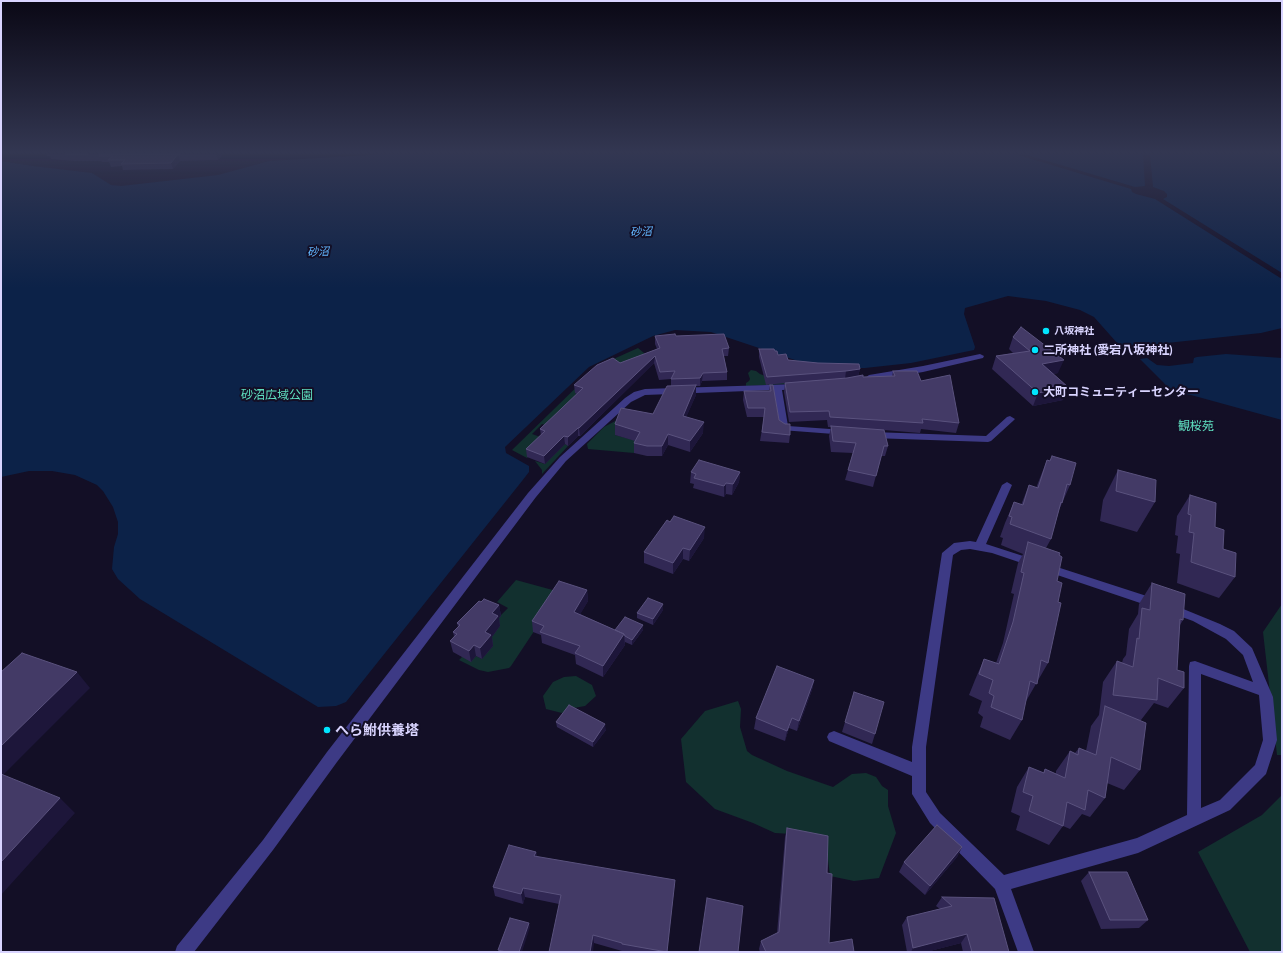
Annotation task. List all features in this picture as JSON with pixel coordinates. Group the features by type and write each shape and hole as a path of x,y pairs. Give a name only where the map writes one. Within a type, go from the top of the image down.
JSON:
{"street":[{"path":"860,380 923,369 980,356"},
{"path":"183,952 268,845 332,757 532,495 570,453 628,400 637,394 665,391 777,389 811,386"},
{"path":"777,389 784,428 857,434 988,438 1010,419"},
{"path":"980,546 1007,485"},
{"path":"1000,884 1138,845 1225,806 1261,769 1270,740 1266,697 1248,652 1230,635 1198,618 993,549 970,545 958,546 948,553 919,747 919,794 935,818 1000,884 1026,952"},
{"path":"1194,820 1195,666 1263,690"},
{"path":"834,737 919,772"}],"green space":[{"path":"638,348 644,353 644,356 575,394 588,398 551,427 542,424 532,434 546,439 527,458 512,450 590,374 609,361"},
{"path":"751,370 787,384 746,386 746,383 750,379 748,373"},
{"path":"621,418 615,435 633,440 635,437 634,453 588,449 587,444 604,427"},
{"path":"565,444 568,446 542,474 542,470 535,461 545,464"},
{"path":"516,580 560,592 511,666 509,668 488,672 479,670 459,660 462,657 476,656 482,659 493,623 508,608 497,602"},
{"path":"1282,604 1282,755 1277,755 1263,632"},
{"path":"576,676 592,685 596,696 585,706 568,709 562,713 546,709 543,696 553,682 564,677"},
{"path":"738,701 741,709 740,727 747,751 752,755 787,771 833,787 852,774 866,773 876,777 882,786 888,790 888,806 896,833 879,878 854,881 830,876 826,843 792,834 775,833 715,809 686,782 681,739 705,711"},
{"path":"1282,795 1282,952 1250,952 1198,852 1262,815"}],"water":[{"name":"砂沼","path":"1,198 1282,198 1282,328 1261,333 1129,347 1118,344 1094,317 1080,310 1046,301 1008,296 965,308 964,314 975,347 974,350 911,363 865,368 847,368 807,364 711,332 675,330 653,336 589,367 505,447 506,453 529,466 529,472 346,702 336,706 318,707 140,599 118,579 112,569 114,547 118,534 118,522 113,507 103,491 97,485 75,475 52,471 29,471 1,477"},
{"path":"1226,354 1282,358 1282,420 1191,395 1170,391 1140,359 1147,358 1157,365 1169,366 1193,363 1194,358 1197,357"}],"pier":[{"path":"1153,198 1164,198 1282,273 1282,279"}],"building":[{"path":"1021,327 1064,360 1042,364 1068,387 1038,393 996,356 1030,351 1013,337"},
{"path":"675,334 676,336 724,334 729,348 722,349 727,372 703,373 700,378 671,379 675,371 660,372 655,356 579,428 568,437 564,436 544,456 526,449 545,431 540,429 583,388 574,385 597,365 613,358 620,363 660,348 655,336"},
{"path":"759,349 774,349 777,351 778,355 786,354 788,360 818,363 859,364 860,369 767,377"},
{"path":"893,371 917,371 921,381 950,375 959,423 922,419 923,423 830,417 829,411 790,412 785,383 847,378 863,375 863,377 895,376"},
{"path":"696,385 683,416 704,422 690,441 668,434 662,446 647,446 634,443 640,432 615,424 621,408 653,414 667,386"},
{"path":"770,385 773,385 779,420 785,424 790,424 790,435 762,432 765,408 748,408 744,391 771,391"},
{"path":"831,426 884,430 888,446 884,446 876,476 848,470 856,443 833,441"},
{"path":"1052,456 1076,463 1070,485 1067,484 1062,503 1061,502 1051,539 1010,524 1012,517 1009,516 1014,502 1023,505 1029,485 1038,488 1047,460 1050,461"},
{"path":"699,460 740,472 733,484 726,483 724,486 694,478 696,474 691,472"},
{"path":"1118,470 1156,480 1155,502 1116,491"},
{"path":"1190,495 1216,503 1215,527 1224,530 1223,549 1236,553 1235,577 1191,562 1194,533 1189,532 1191,515 1188,514"},
{"path":"674,516 705,527 690,550 683,548 673,563 644,552 667,520 670,522"},
{"path":"1028,542 1060,553 1059,555 1062,557 1057,581 1062,583 1058,602 1061,603 1048,663 1041,660 1037,684 1030,681 1022,720 991,707 994,696 989,693 993,680 979,674 984,659 999,664 1013,622 1024,573 1021,572"},
{"path":"559,581 587,590 574,612 624,634 603,666 575,653 580,646 540,632 544,626 532,621"},
{"path":"1152,583 1185,594 1183,620 1180,619 1177,670 1184,672 1184,688 1158,678 1157,700 1113,695 1117,661 1133,667 1137,638 1139,639 1142,608 1150,610"},
{"path":"648,598 663,604 653,619 637,613"},
{"path":"484,599 499,605 492,613 498,616 485,632 491,635 480,648 474,645 469,651 450,641 457,634 453,632 460,625 457,623 479,601 481,602"},
{"path":"625,617 643,625 632,640 615,630"},
{"path":"22,653 77,672 1,746 1,672"},
{"path":"777,666 814,680 799,721 792,718 787,731 756,718"},
{"path":"854,692 884,702 875,734 845,722"},
{"path":"569,705 605,724 593,742 556,722"},
{"path":"1105,706 1146,723 1140,770 1111,757 1105,798 1088,790 1085,810 1067,802 1063,826 1029,811 1033,796 1023,792 1029,767 1044,773 1045,769 1065,778 1070,751 1078,755 1079,748 1096,755"},
{"path":"1,774 60,798 1,862"},
{"path":"937,825 962,847 930,886 904,862"},
{"path":"787,828 828,836 827,873 832,874 829,943 852,939 854,952 766,952 761,941 779,932"},
{"path":"509,845 536,852 534,856 675,880 667,952 622,944 593,935 590,952 549,952 561,895 523,888 521,894 493,887"},
{"path":"1089,872 1127,872 1148,920 1110,920"},
{"path":"942,897 994,898 1009,952 972,952 967,934 913,948 907,917 952,906"},
{"path":"707,898 743,906 738,952 699,952"},
{"path":"510,918 529,923 519,952 506,952 498,950"}],"place":[{"name":"八坂神社","path":"1046,331"},
{"name":"二所神社 (愛宕八坂神社)","path":"1035,350"},
{"name":"大町コミュニティーセンター","path":"1035,392"},
{"name":"へら鮒供養塔","path":"327,730"}],"park label":[{"name":"砂沼広域公園","path":"277,395"},
{"name":"観桜苑","path":"1196,426"}]}
